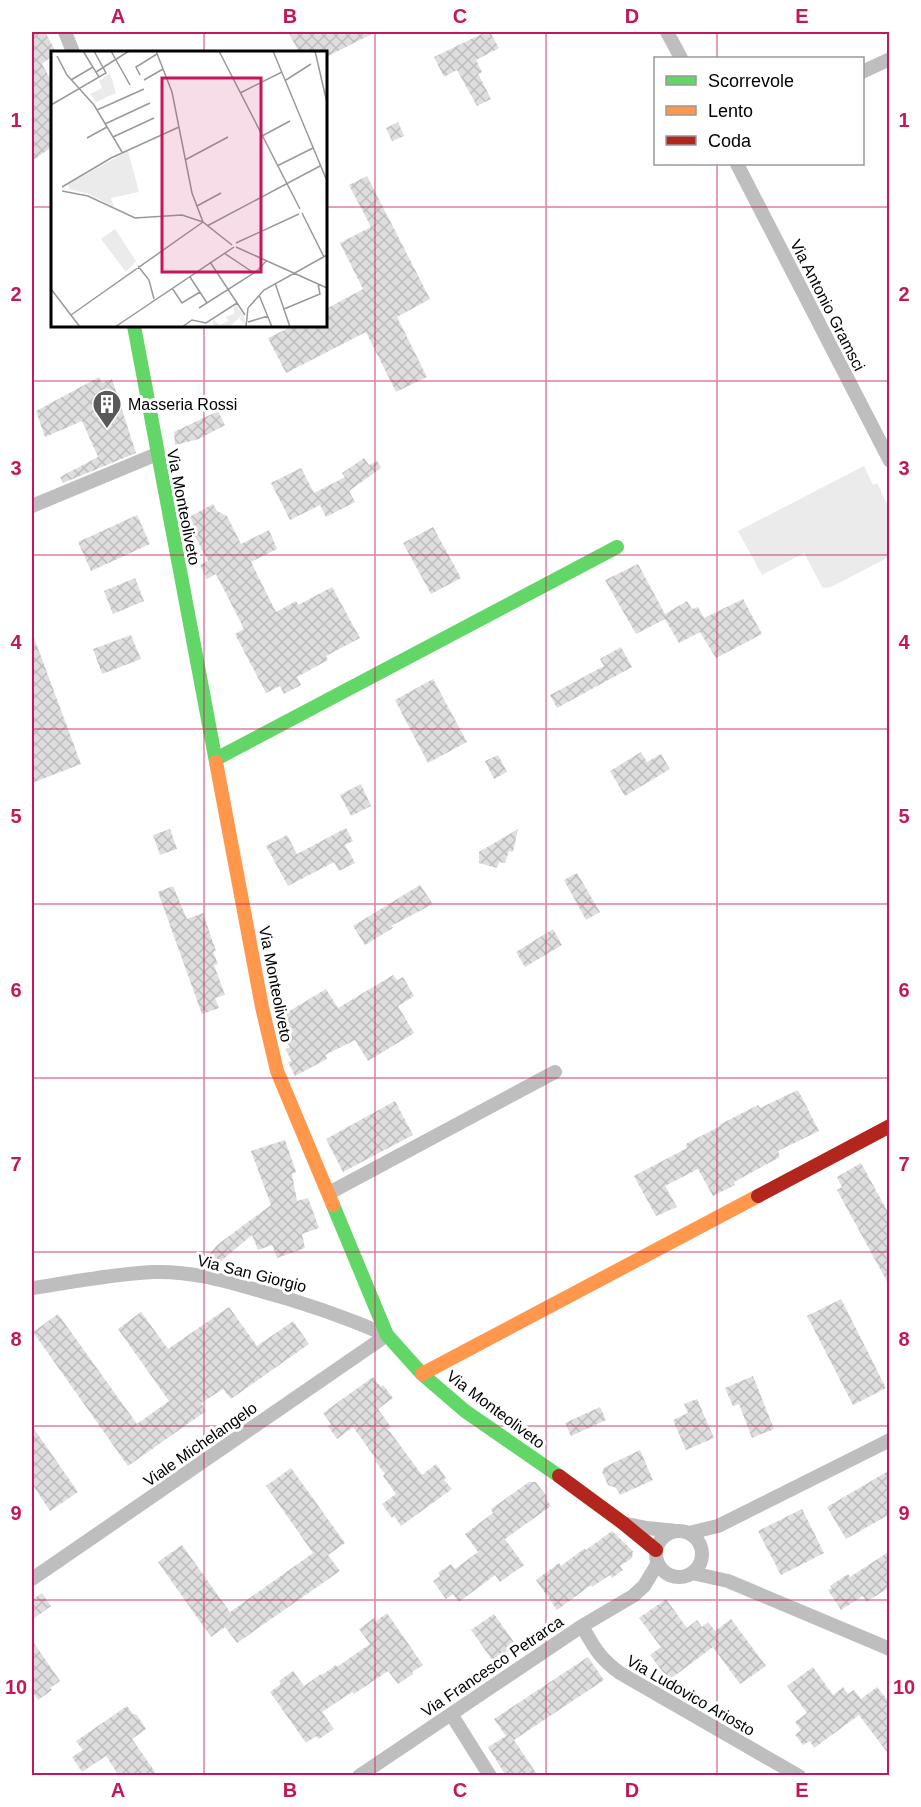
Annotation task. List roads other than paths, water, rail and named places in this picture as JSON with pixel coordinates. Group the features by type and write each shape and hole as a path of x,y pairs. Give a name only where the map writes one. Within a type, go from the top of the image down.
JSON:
{"street":[{"path":"65,32 73,51"},
{"path":"667,32 680,57"},
{"path":"864,71 890,59"},
{"name":"Via Antonio Gramsci","path":"738,165 890,461"},
{"name":"Via Monteoliveto","path":"134,327 262,1008 277,1071 387,1335 422,1374 465,1411 623,1523 657,1556"},
{"path":"32,506 157,454"},
{"path":"216,759 617,547"},
{"path":"329,1193 555,1072"},
{"path":"422,1374 890,1126"},
{"name":"Via San Giorgio","path":"32,1288 124,1274 155,1272 187,1274 222,1280 292,1300 387,1335"},
{"name":"Viale Michelangelo","path":"32,1579 387,1335"},
{"path":"718,1526 702,1555 697,1570 682,1577 669,1575 662,1570 657,1556 659,1542 664,1536 718,1526 890,1440"},
{"name":"Via Monteoliveto","path":"623,1523 682,1532"},
{"path":"682,1532 699,1541 702,1555 728,1581"},
{"name":"Via Francesco Petrarca","path":"644,1586 657,1556"},
{"path":"692,1573 728,1581 890,1649"},
{"name":"Via Francesco Petrarca","path":"359,1776 582,1626 633,1596 644,1586 669,1575"},
{"name":"Via Ludovico Ariosto","path":"582,1626 597,1653 620,1673 799,1776"},
{"path":"451,1714 490,1776"}],"place":[{"name":"Masseria Rossi","path":"107,430"}]}
